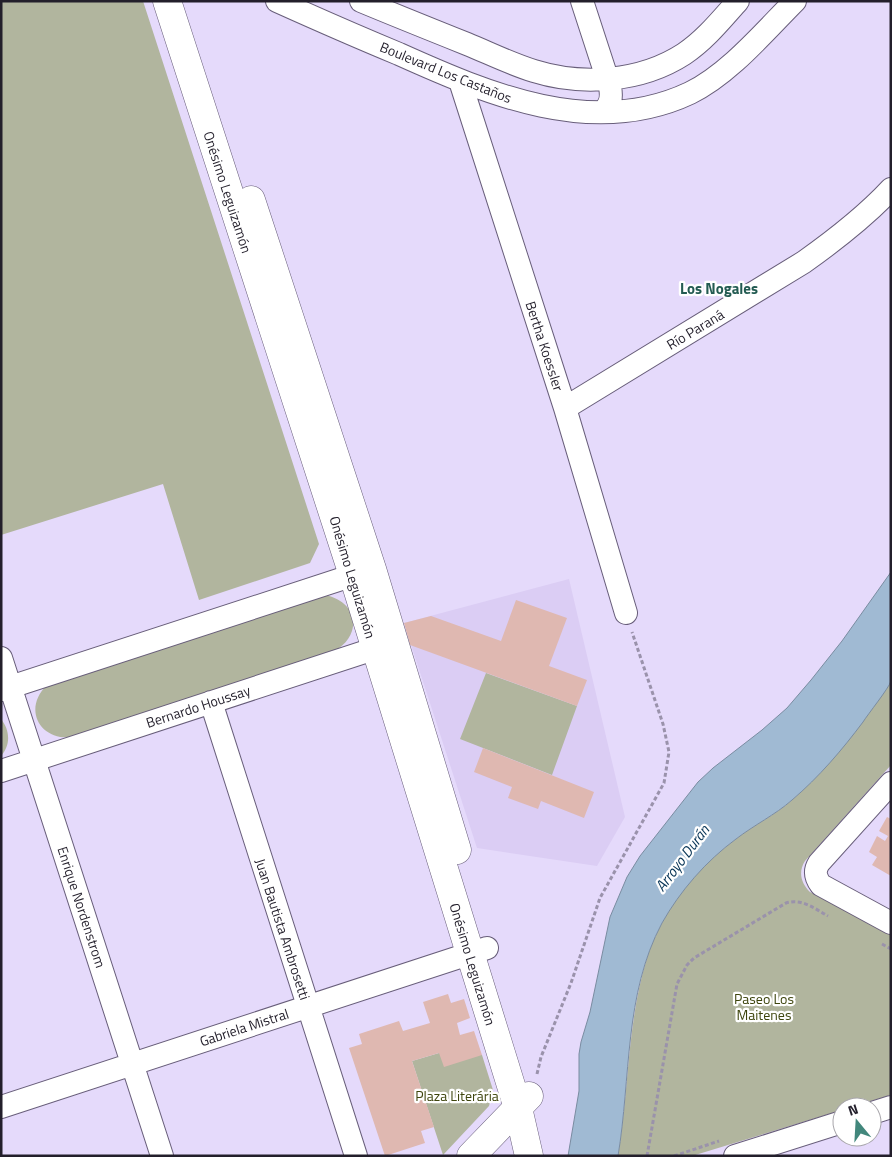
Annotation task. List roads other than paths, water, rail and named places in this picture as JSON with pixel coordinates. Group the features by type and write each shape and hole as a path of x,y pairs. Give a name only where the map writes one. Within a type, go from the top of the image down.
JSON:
{"street":[{"name":"Onésimo Leguizamón","path":"167,1 362,572"},
{"name":"Onésimo Leguizamón","path":"186,1 526,1109 546,1156"},
{"name":"Boulevard Los Castaños","path":"277,1 460,81 500,96 558,109 602,112 656,106 691,93 728,67 795,1"},
{"path":"362,1 532,71 569,78 608,79 646,72 684,55 713,30 738,1"},
{"path":"582,1 608,79 611,94 606,110 602,112"},
{"name":"Bertha Koessler","path":"460,81 565,408 626,613"},
{"name":"Río Paraná","path":"565,408 804,262 863,216 891,189"},
{"path":"6,688 362,572"},
{"name":"Bernardo Houssay","path":"1,771 384,645"},
{"name":"Enrique Nordenstrom","path":"1,658 6,688 34,760 162,1156"},
{"name":"Juan Bautista Ambrosetti","path":"211,702 356,1156"},
{"path":"891,783 815,871 818,881 826,888 891,923"},
{"name":"Gabriela Mistral","path":"1,1106 478,951"},
{"name":"Onésimo Leguizamón","path":"526,1109 529,1156"},
{"path":"471,1156 526,1109"},
{"path":"490,1156 526,1109"},
{"path":"735,1156 832,1125"}],"water":[{"name":"Arroyo Durán","path":"891,572 891,681 883,695 847,743 812,782 772,815 743,834 714,857 694,877 677,899 662,923 650,950 641,978 631,1037 618,1156 568,1156 579,1091 579,1054 581,1042 590,1012 610,917 627,877 640,856 698,782 787,708 842,641"}],"district":[{"name":"Los Nogales","path":"719,288"}],"park label":[{"name":"Paseo Los Maitenes","path":"764,1006"},
{"name":"Plaza Literária","path":"457,1095"}]}
